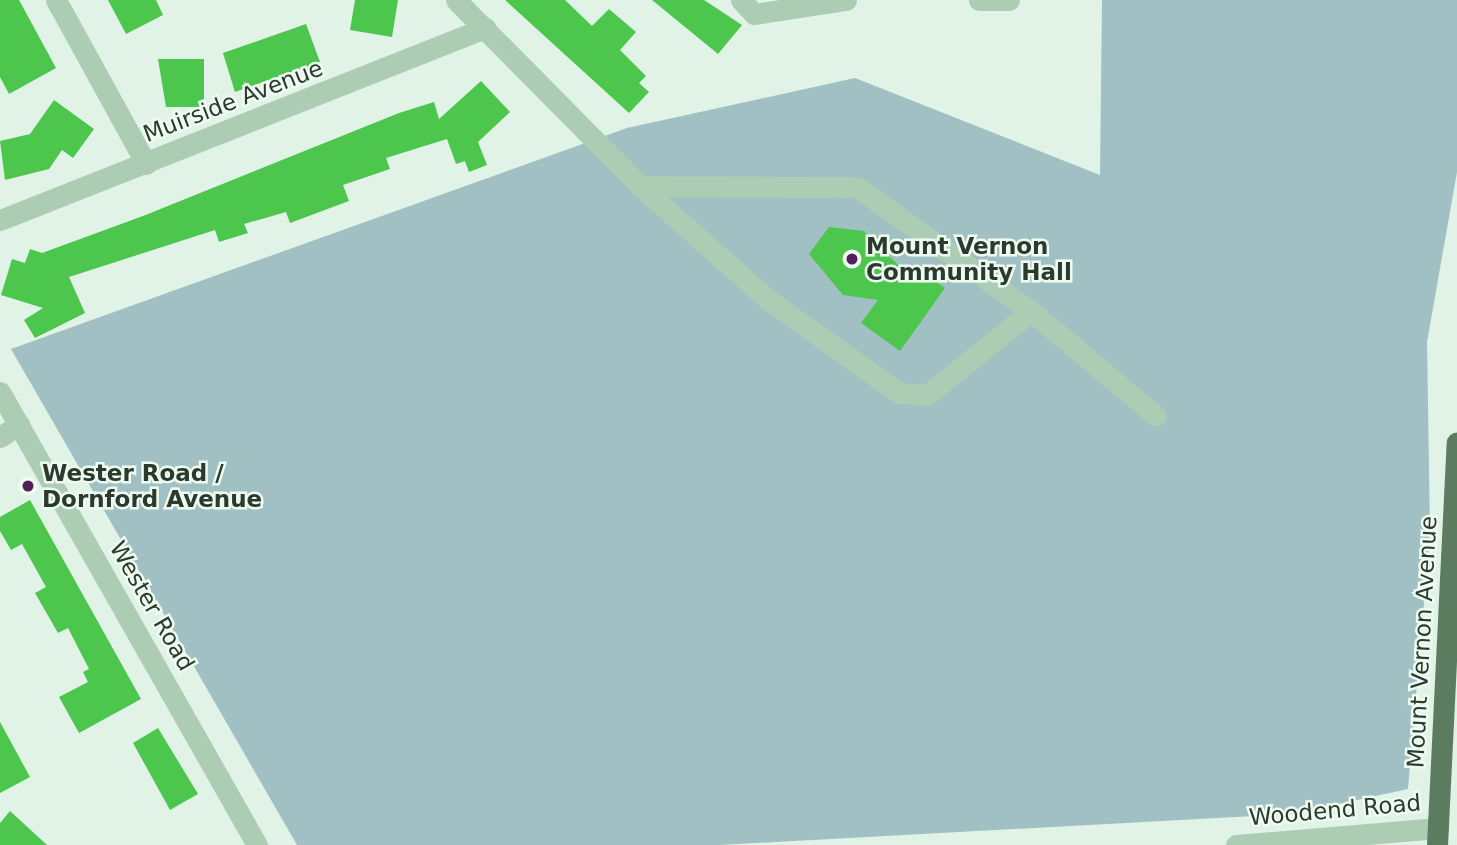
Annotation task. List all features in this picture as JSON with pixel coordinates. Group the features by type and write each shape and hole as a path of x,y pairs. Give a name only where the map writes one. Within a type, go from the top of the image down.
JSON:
{"main road":[{"name":"Mount Vernon Avenue","path":"1438,836 1457,442"}],"street":[{"path":"56,0 146,163"},
{"path":"456,0 640,186 766,298 899,393 928,395 1031,311"},
{"path":"741,0 754,13 843,2"},
{"path":"979,0 1009,0"},
{"name":"Muirside Avenue","path":"0,220 485,28"},
{"path":"640,186 857,187 1031,311 1156,416"},
{"name":"Wester Road","path":"0,393 257,845"},
{"path":"0,437 19,424"},
{"name":"Woodend Road","path":"1236,845 1438,836"}],"shaded area":[{"path":"1102,0 1457,0 1457,172 1427,342 1430,533 1408,789 1292,814 719,845 297,845 11,349 627,128 855,78 1100,175"}],"building":[{"path":"0,0 19,0 56,68 9,94 0,77"},
{"path":"108,0 156,0 163,15 126,34"},
{"path":"355,0 398,0 392,37 350,30"},
{"path":"505,0 565,0 592,26 609,9 636,32 620,50 646,76 639,83 649,92 629,113"},
{"path":"652,0 704,0 742,25 718,54"},
{"path":"306,24 320,62 235,92 223,53"},
{"path":"158,59 204,59 204,107 166,107"},
{"path":"481,81 510,112 478,142 487,165 469,172 465,161 456,164 447,139 386,158 390,169 343,185 349,201 290,223 286,212 244,224 248,233 219,242 215,230 69,277 85,313 35,338 24,320 43,308 1,295 12,259 25,263 30,249 42,253 143,216 399,113 434,102 439,119"},
{"path":"54,100 94,129 73,158 62,150 49,169 5,180 0,141 30,134"},
{"path":"829,227 864,231 909,276 915,267 945,288 900,351 861,323 878,300 843,295 809,254"},
{"path":"30,500 141,699 79,733 59,697 88,682 83,672 89,669 68,628 58,633 35,593 46,587 22,544 11,550 0,531 0,517"},
{"path":"0,722 30,777 0,793"},
{"path":"158,728 198,794 170,810 133,743"},
{"path":"10,811 47,845 0,845 0,823"}],"place":[{"name":"Mount Vernon Community Hall","path":"852,259"},
{"name":"Wester Road / Dornford Avenue","path":"28,486"}]}
